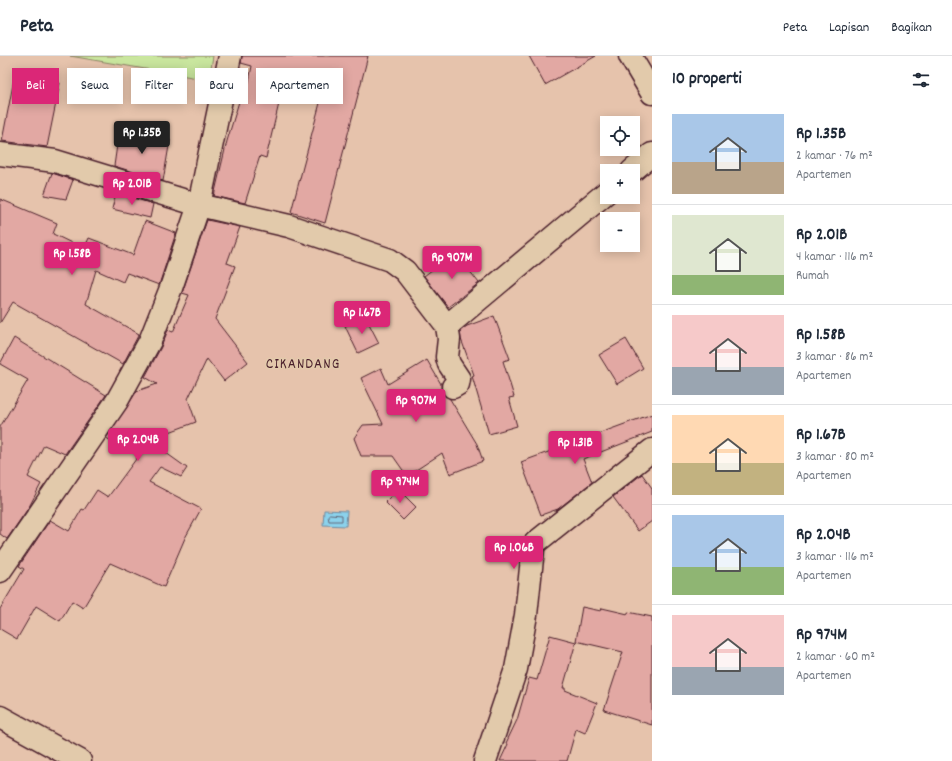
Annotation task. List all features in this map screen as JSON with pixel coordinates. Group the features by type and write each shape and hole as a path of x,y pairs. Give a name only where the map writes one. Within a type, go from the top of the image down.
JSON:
{"street":[{"path":"0,571 117,401 150,341 171,288 199,205 230,56"},
{"path":"630,56 652,94"},
{"path":"0,154 55,161 199,205 290,226 390,260 405,271 447,326 449,339 447,357 459,379 458,384 453,387"},
{"path":"640,164 652,154"},
{"path":"447,326 600,198"},
{"path":"485,761 516,669 526,615 533,549 535,543 652,450"},
{"path":"0,717 80,761"}],"green space":[{"path":"70,56 213,56 211,68 195,68 195,78 187,76 187,68 140,68"}],"water":[{"path":"324,510 347,511 346,526 323,525"}],"building":[{"path":"242,56 368,56 325,223 291,212 320,104 343,104 343,68 256,68 256,104 279,104 266,158 260,156 245,203 214,196 227,141 238,104 248,104 248,86 252,66 241,63"},
{"path":"529,56 596,56 545,85"},
{"path":"12,89 12,104 56,104 47,147 2,141"},
{"path":"119,131 170,140 163,181 114,166"},
{"path":"52,173 73,180 66,199 44,195"},
{"path":"116,193 153,204 150,218 112,209"},
{"path":"0,199 57,223 53,234 84,249 89,238 133,255 145,221 176,233 159,285 127,273 123,282 96,270 86,304 139,334 123,364 13,302 0,323"},
{"path":"207,220 240,227 227,263 235,266 215,319 248,362 224,381 207,359 188,399 196,422 148,440 187,468 181,477 160,467 149,482 201,509 185,538 164,587 110,563 83,608 72,601 60,621 36,606 17,639 0,629 0,609 24,569 19,566 50,520 69,531 82,509 84,510 97,490 108,497 139,455 106,438 137,391 157,384 145,377 168,330 173,332 189,295 182,293"},
{"path":"455,252 479,283 448,307 424,276"},
{"path":"365,316 379,343 358,353 345,326"},
{"path":"494,316 510,359 503,361 514,397 509,398 517,426 489,434 472,376 474,375 461,339 460,331 467,326"},
{"path":"14,338 106,395 65,454 44,445 28,477 41,484 29,507 7,539 0,534 0,427 28,380 0,364"},
{"path":"626,339 643,368 617,384 599,355"},
{"path":"427,360 441,384 442,393 450,399 477,444 483,461 450,474 442,453 407,476 393,456 361,456 354,438 363,425 383,424 361,378 381,368 388,384"},
{"path":"652,414 652,432 583,459 592,482 558,509 541,515 521,462"},
{"path":"642,474 652,488 652,521 638,531 613,497"},
{"path":"398,489 416,507 403,520 385,502"},
{"path":"582,607 601,611 602,608 628,614 628,612 652,617 652,725 604,710 623,652 576,641"},
{"path":"550,635 576,642 563,688 597,703 585,733 576,729 567,761 500,761 508,744 506,743 517,720 529,678 537,680"}],"district":[{"name":"CIKANDANG","path":"303,363"}]}
